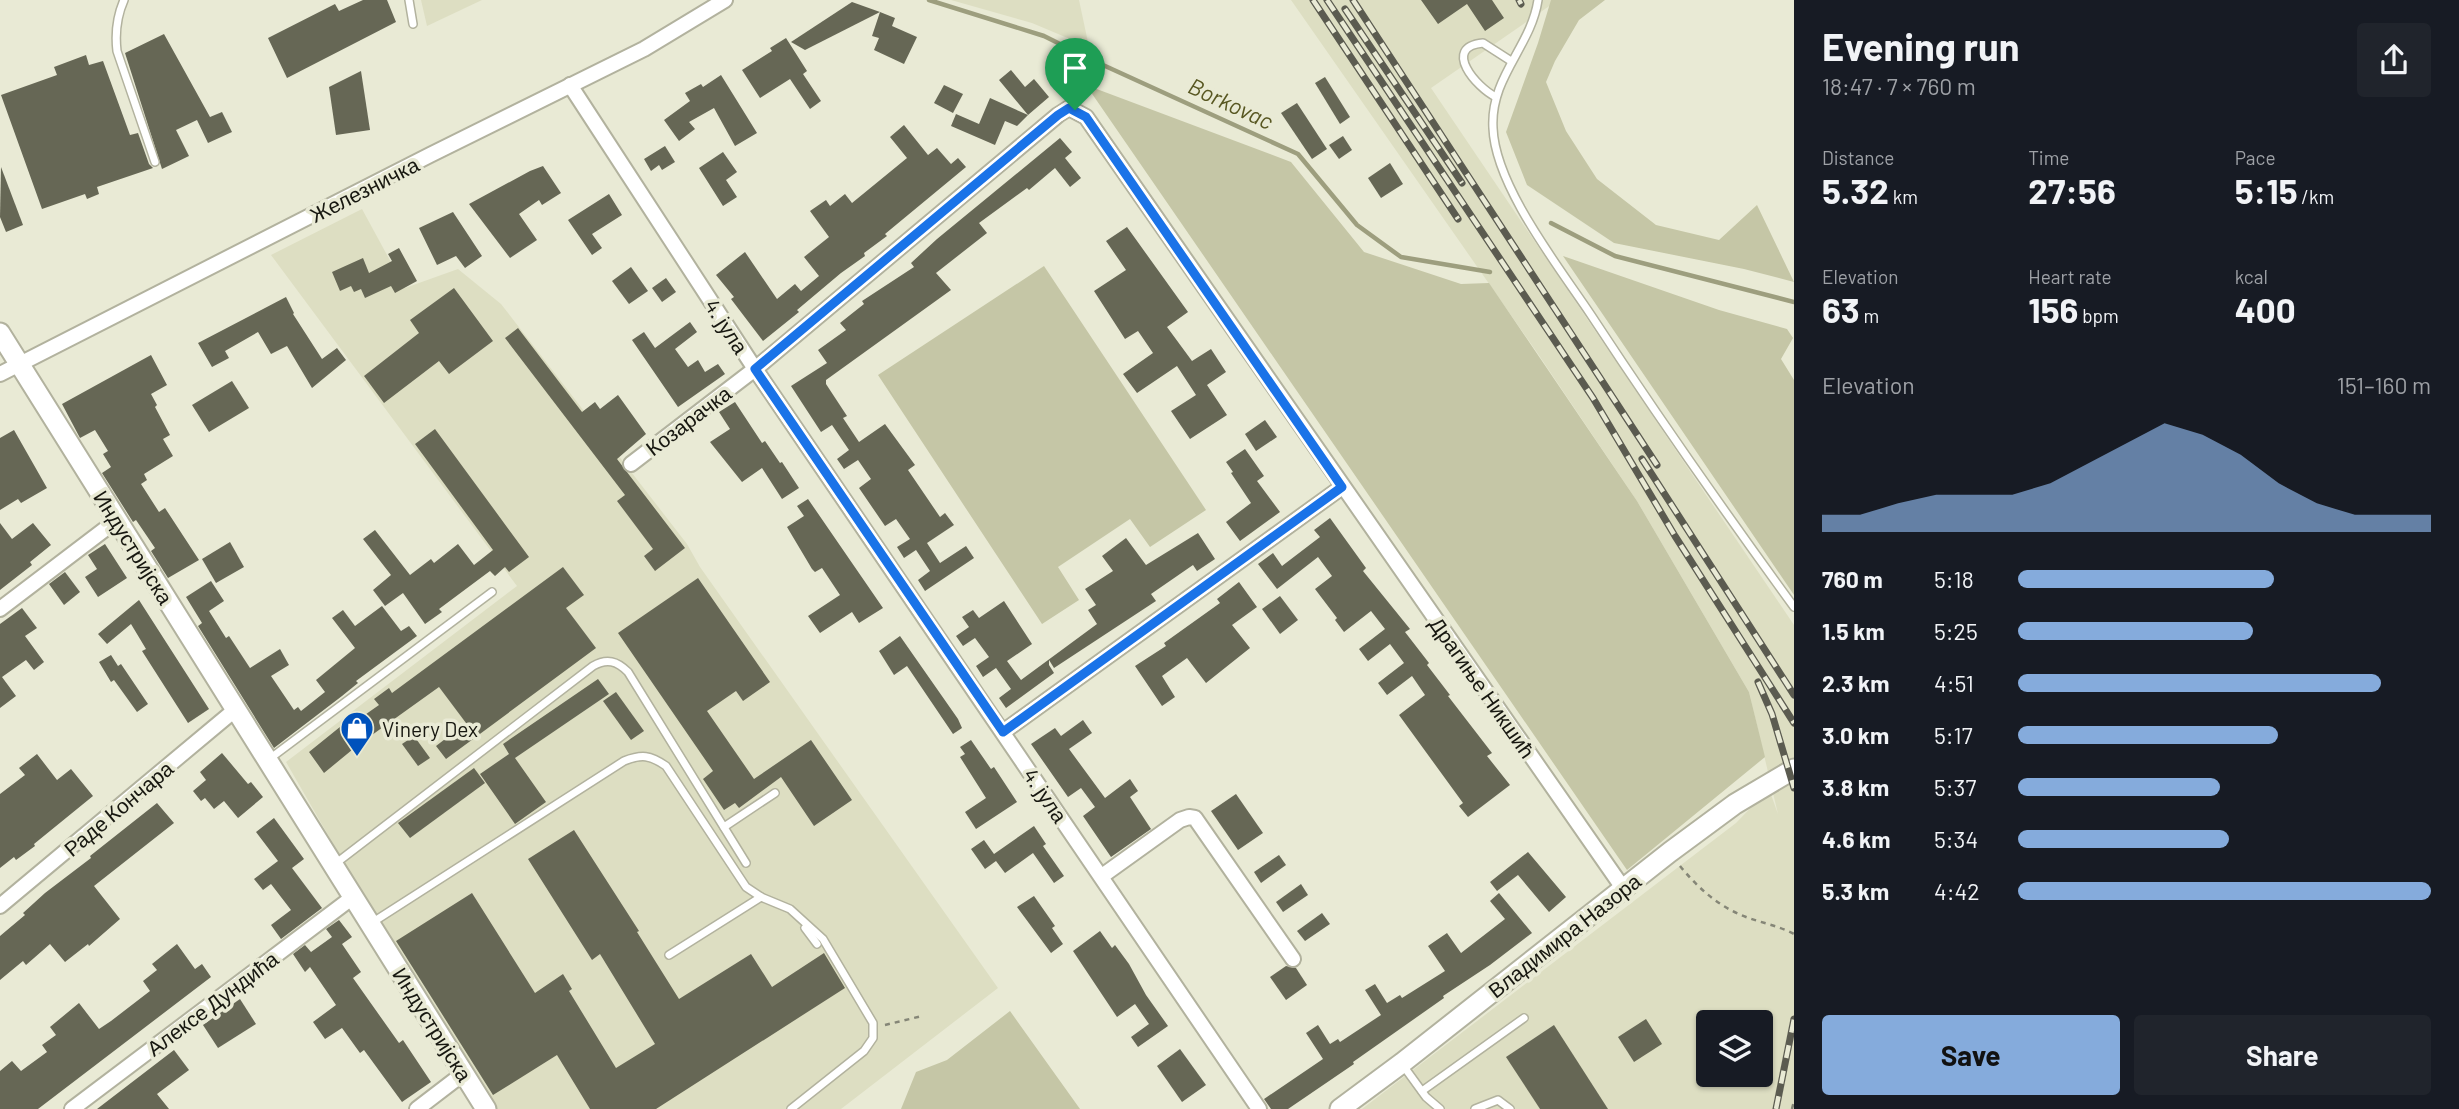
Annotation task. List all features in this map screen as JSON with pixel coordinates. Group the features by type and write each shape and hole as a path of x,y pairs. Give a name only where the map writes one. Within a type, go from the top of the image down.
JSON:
{"main road":[{"name":"Индустријска","path":"0,333 486,1109"},
{"name":"Владимира Назора","path":"1352,1106 1402,1063 1670,852 1735,804 1794,769"}],"street":[{"name":"Железничка","path":"0,374 644,49 725,0"},
{"name":"4. јула","path":"570,85 755,369 1259,1109"},
{"name":"Козарачка","path":"631,464 755,369 925,224 1069,108"},
{"name":"Драгиње Никшић","path":"1069,108 1086,117 1623,888"},
{"path":"1003,732 1342,487"},
{"path":"0,609 117,520"},
{"name":"Раде Кончара","path":"0,906 236,709"},
{"path":"1101,876 1180,820 1195,818 1293,959"},
{"name":"Алексе Дундића","path":"72,1109 353,897"},
{"path":"417,1109 464,1073"}],"lane":[{"path":"124,0 119,11 117,51 155,162"},
{"path":"410,0 413,24"},
{"path":"1538,0 1527,36 1511,61 1496,97 1493,128 1496,148 1506,176 1525,214 1609,343 1794,607"},
{"path":"1496,97 1479,87 1466,70 1465,53 1473,45 1483,43 1511,61"},
{"path":"268,761 492,592"},
{"path":"333,865 593,666 609,660 620,664 628,672 746,863"},
{"path":"370,924 556,803 638,755 652,757 666,766 746,887 761,897 790,909 817,944"},
{"path":"724,827 775,793"},
{"path":"669,955 761,897"},
{"path":"791,1109 864,1051 873,1038 873,1023 823,939 801,921"},
{"path":"1424,1094 1524,1018"},
{"path":"1402,1063 1438,1109"},
{"path":"1475,1109 1498,1100 1510,1109"}],"path":[{"path":"1670,852 1700,889 1715,900 1745,917 1794,934"},
{"path":"873,1023 899,1023 922,1016"},
{"path":"1792,1109 1794,1101"}],"shaded area":[{"path":"421,0 482,0 427,26"},
{"path":"951,0 1079,0 1089,47 1032,23"},
{"path":"1291,0 1558,0 1431,88 1794,625 1794,1109 1362,1109 1736,823 1769,789 1778,814 1749,692 1637,501 1536,351"},
{"path":"1551,0 1605,0 1579,20 1546,82 1566,131 1597,179 1656,225 1719,240 1757,205 1794,282 1744,269 1614,243 1527,185 1506,132"},
{"path":"1086,85 1291,162 1364,252 1461,284 1489,283 1637,501 1749,692 1765,757 1627,870"},
{"path":"362,209 405,288 458,269 501,304 687,544 700,567 998,988 841,1109 497,1109 339,854 286,762 517,586 271,255"},
{"path":"1563,256 1719,310 1787,329 1793,338 1781,359 1794,380 1794,595"},
{"path":"1044,266 1206,510 1150,547 1130,519 1058,567 1079,600 1042,624 878,375"},
{"path":"1010,1011 1080,1109 901,1109 916,1072 947,1060"}],"building":[{"path":"363,0 387,0 396,22 287,78 268,38 335,4 339,11"},
{"path":"1421,0 1492,0 1504,18 1485,31 1467,4 1438,24"},
{"path":"852,2 880,12 805,50 791,42"},
{"path":"880,12 895,18 892,26 917,37 904,64 874,50 879,38 872,36"},
{"path":"164,34 210,117 222,112 232,132 208,143 197,120 176,130 189,156 162,169 125,53"},
{"path":"786,38 807,71 803,74 821,101 810,109 790,79 760,98 742,70 772,51 770,48"},
{"path":"86,55 89,65 103,61 130,135 138,133 149,164 153,168 97,187 99,194 87,199 85,194 42,209 1,95 57,75 54,67"},
{"path":"1011,70 1025,87 1034,79 1049,97 1028,115 999,80"},
{"path":"361,71 370,130 336,135 329,87"},
{"path":"721,75 757,133 735,146 714,108 689,122 695,129 679,141 664,120 690,101 685,93 701,84 703,87"},
{"path":"1325,77 1350,117 1340,124 1315,83"},
{"path":"944,85 963,94 953,113 934,103"},
{"path":"990,98 1028,115 1017,126 1005,121 995,145 951,126 956,114 979,124"},
{"path":"1297,103 1327,149 1312,159 1281,113"},
{"path":"904,125 928,155 937,148 951,164 958,158 966,167 763,341 716,275 745,252 777,299 795,284 801,291 819,276 804,257 829,237 810,211 826,200 830,206 845,194 852,203 907,158 890,137"},
{"path":"1343,136 1352,150 1339,159 1329,145"},
{"path":"1060,138 1072,152 1065,158 1081,178 1070,187 1055,168 1029,190 1027,188 979,223 987,233 936,273 951,290 826,380 847,416 843,418 859,442 885,424 915,465 908,470 940,517 945,513 954,525 927,543 940,563 966,546 974,558 925,591 918,580 930,571 916,550 904,558 897,547 910,539 896,519 885,526 859,488 871,479 858,460 844,469 837,459 849,450 832,425 821,432 791,386 827,363 818,350 846,330 840,323 864,304 862,301 914,267 911,263 937,239"},
{"path":"665,146 675,162 662,170 659,165 651,171 644,159"},
{"path":"723,152 737,172 726,180 737,197 723,206 699,168"},
{"path":"1390,163 1403,184 1381,198 1368,178"},
{"path":"543,166 561,193 542,205 539,200 519,214 537,240 510,258 469,204"},
{"path":"1,167 23,225 6,232 0,217"},
{"path":"609,194 622,215 592,234 602,248 592,255 568,220"},
{"path":"453,212 482,256 465,268 456,256 437,265 419,228"},
{"path":"1127,227 1188,312 1167,327 1192,361 1211,349 1226,372 1207,385 1227,415 1190,439 1171,411 1196,395 1177,366 1137,393 1123,374 1153,353 1138,331 1125,339 1094,291 1126,270 1106,241"},
{"path":"399,248 417,281 395,293 391,286 365,298 361,289 354,292 351,286 340,291 332,272 363,258 369,273 392,261 388,254"},
{"path":"631,267 648,291 629,304 612,281"},
{"path":"666,278 676,292 662,302 652,288"},
{"path":"454,288 493,341 449,374 439,361 384,403 364,376 419,333 410,320"},
{"path":"286,297 293,314 322,359 337,348 346,360 312,388 287,346 271,354 258,332 225,351 229,358 212,367 198,343"},
{"path":"690,322 697,332 675,349 688,367 698,360 705,372 718,364 725,374 678,407 632,340 644,332 655,348"},
{"path":"518,328 582,412 595,402 600,409 618,395 646,434 617,459 685,548 655,571 644,556 653,549 617,501 625,495 505,338"},
{"path":"151,355 167,385 151,394 170,435 163,439 173,456 144,474 147,480 141,484 159,512 165,508 199,560 168,578 151,551 155,548 136,520 133,522 102,473 111,467 103,454 108,451 95,430 80,438 62,404"},
{"path":"232,381 249,408 209,432 192,405"},
{"path":"735,402 762,443 765,441 799,488 782,499 762,468 742,482 710,442 730,429 719,412"},
{"path":"1265,420 1277,437 1256,451 1245,434"},
{"path":"435,429 529,557 509,572 505,567 495,576 490,571 439,609 442,612 425,624 403,593 385,606 373,590 391,575 363,539 375,530 410,575 431,559 434,563 458,544 474,565 493,550 415,444"},
{"path":"14,430 47,488 21,503 18,499 0,510 0,438"},
{"path":"1245,449 1264,476 1257,481 1280,512 1240,541 1226,522 1251,503 1226,462"},
{"path":"808,499 883,608 859,623 852,612 820,633 808,616 840,595 822,568 815,572 812,569 787,527 804,516 797,506"},
{"path":"1330,518 1366,568 1363,571 1410,629 1405,632 1429,663 1427,665 1450,695 1448,696 1492,753 1487,756 1510,785 1468,817 1459,806 1463,803 1399,715 1425,695 1412,676 1387,695 1378,683 1404,663 1390,644 1368,661 1359,649 1385,629 1371,611 1344,632 1315,589 1332,576 1318,557 1277,589 1258,564 1273,553 1282,566 1320,537 1314,530"},
{"path":"0,523 12,539 33,523 51,545 30,562 32,565 0,590"},
{"path":"1198,533 1215,559 1197,571 1193,565 1151,594 1156,601 1054,668 1049,660 1054,673 1006,708 999,698 1011,689 996,668 983,677 976,666 989,657 975,638 963,646 956,636 969,627 962,617 973,610 979,618 1004,601 1032,644 1007,661 1021,680 1097,624 1088,610 1096,605 1085,589 1113,571 1102,556 1126,538 1146,565"},
{"path":"230,542 244,567 216,583 202,559"},
{"path":"105,544 127,578 98,597 85,577 97,569 88,555"},
{"path":"563,567 584,595 566,608 596,648 446,759 436,746 466,723 439,687 324,773 309,752 356,714 359,719 379,705 374,699 389,688 392,693"},
{"path":"65,572 80,592 64,605 49,584"},
{"path":"698,578 770,682 743,701 736,691 707,711 754,779 811,740 852,800 814,826 781,777 739,808 735,803 724,810 703,779 713,771 618,633"},
{"path":"211,581 224,601 209,611 250,668 280,649 289,665 271,676 294,710 298,707 301,711 325,692 316,680 355,648 332,618 343,610 355,626 382,606 401,631 409,626 417,636 356,681 358,683 274,748 198,626 202,623 186,597"},
{"path":"1239,582 1257,607 1232,625 1250,648 1206,683 1187,658 1162,676 1175,697 1162,706 1135,666 1166,646 1164,643 1220,603 1217,599"},
{"path":"1280,596 1298,620 1280,634 1262,609"},
{"path":"139,600 209,709 188,723 142,651 146,649 131,624 107,644 98,634"},
{"path":"22,608 37,628 25,636 44,662 34,670 26,660 2,677 16,696 0,708 0,624"},
{"path":"900,636 958,719 962,728 953,734 907,666 894,675 879,651"},
{"path":"111,655 118,666 121,664 148,704 137,712 114,680 111,682 99,662"},
{"path":"598,679 609,694 515,758 546,802 515,824 480,774 509,754 503,744"},
{"path":"616,692 644,731 631,740 603,701"},
{"path":"1083,720 1092,733 1069,749 1105,798 1130,779 1138,791 1130,797 1151,829 1111,857 1083,816 1095,807 1081,788 1068,797 1031,744 1055,728 1061,736"},
{"path":"414,736 430,758 418,766 402,744"},
{"path":"971,740 991,769 994,767 1017,802 976,829 965,812 986,798 960,757 965,754 960,747"},
{"path":"222,753 248,784 251,782 263,797 238,818 224,801 214,809 205,798 201,801 193,791 206,780 200,772"},
{"path":"37,754 57,780 71,769 93,796 34,844 35,846 0,868 0,794 25,775 19,768"},
{"path":"474,768 485,783 410,838 398,823"},
{"path":"1236,794 1263,833 1238,850 1211,811"},
{"path":"157,803 174,823 94,886 120,919 89,946 88,944 65,962 50,944 26,965 23,961 0,980 0,936 45,893"},
{"path":"274,818 304,859 292,868 322,908 281,939 271,925 291,910 271,884 263,890 254,879 278,861 256,832"},
{"path":"1034,826 1046,844 1043,846 1064,876 1054,883 1033,853 1005,873 996,861 985,869 971,849 984,840 994,854"},
{"path":"574,830 679,999 751,954 772,987 824,953 845,988 656,1109 590,1109 557,1055 493,1095 396,941 472,893 535,993 563,974 572,989 569,991 616,1068 655,1044 600,954 592,960 528,859"},
{"path":"1528,852 1566,897 1549,912 1518,875 1497,891 1490,882"},
{"path":"1279,855 1286,865 1261,883 1254,872"},
{"path":"1301,884 1308,895 1283,912 1276,902"},
{"path":"1499,893 1532,933 1353,1062 1354,1064 1288,1109 1271,1109 1264,1099 1323,1059 1306,1033 1318,1025 1330,1044 1338,1039 1340,1042 1381,1015 1365,990 1375,984 1387,1003 1400,995 1402,998 1445,971 1428,946 1447,933 1461,953 1505,919 1490,901"},
{"path":"1034,896 1055,926 1052,928 1063,944 1051,953 1017,907"},
{"path":"1322,913 1330,924 1305,941 1297,931"},
{"path":"339,920 352,937 342,944 361,972 353,978 399,1043 403,1040 431,1082 402,1102 364,1050 360,1053 342,1028 325,1039 313,1022 336,1005 310,967 305,972 293,954 305,945 311,952 332,937 326,929"},
{"path":"1100,931 1112,948 1115,945 1129,964 1146,995 1168,1026 1138,1047 1131,1037 1149,1024 1135,1004 1117,1017 1073,951"},
{"path":"177,944 195,969 202,964 211,977 38,1109 0,1109 0,1071 12,1061 21,1071 47,1052 42,1045 56,1035 50,1027 79,1003 99,1029 111,1021 150,991 143,981 157,970 152,964"},
{"path":"1286,966 1296,968 1307,985 1286,1000 1270,977"},
{"path":"240,999 256,1024 218,1048 203,1025"},
{"path":"1646,1019 1662,1044 1634,1062 1618,1037"},
{"path":"1554,1025 1608,1109 1540,1109 1506,1057"},
{"path":"1180,1049 1206,1085 1182,1102 1157,1066"},
{"path":"174,1050 189,1070 157,1094 169,1109 97,1109"}],"waterway":[{"name":"Borkovac","path":"929,0 1044,36 1298,154 1357,225 1401,257 1490,272"},
{"name":"Borkovac","path":"1551,223 1615,256 1794,302"}],"railway":[{"path":"1313,0 1458,219"},
{"path":"1327,0 1593,398 1675,536 1794,723"},
{"path":"1353,0 1657,465"},
{"path":"1519,0 1521,4"},
{"path":"1345,9 1462,183"},
{"path":"1642,459 1794,695"},
{"path":"1758,682 1772,714 1794,788"},
{"path":"1776,1109 1794,1019"}],"place":[{"name":"Vinery Dex","path":"357,758"}],"route":[{"path":"1069,108 1075,110 1086,117 1342,487 1003,732 755,369 1058,115 1069,108"}]}
